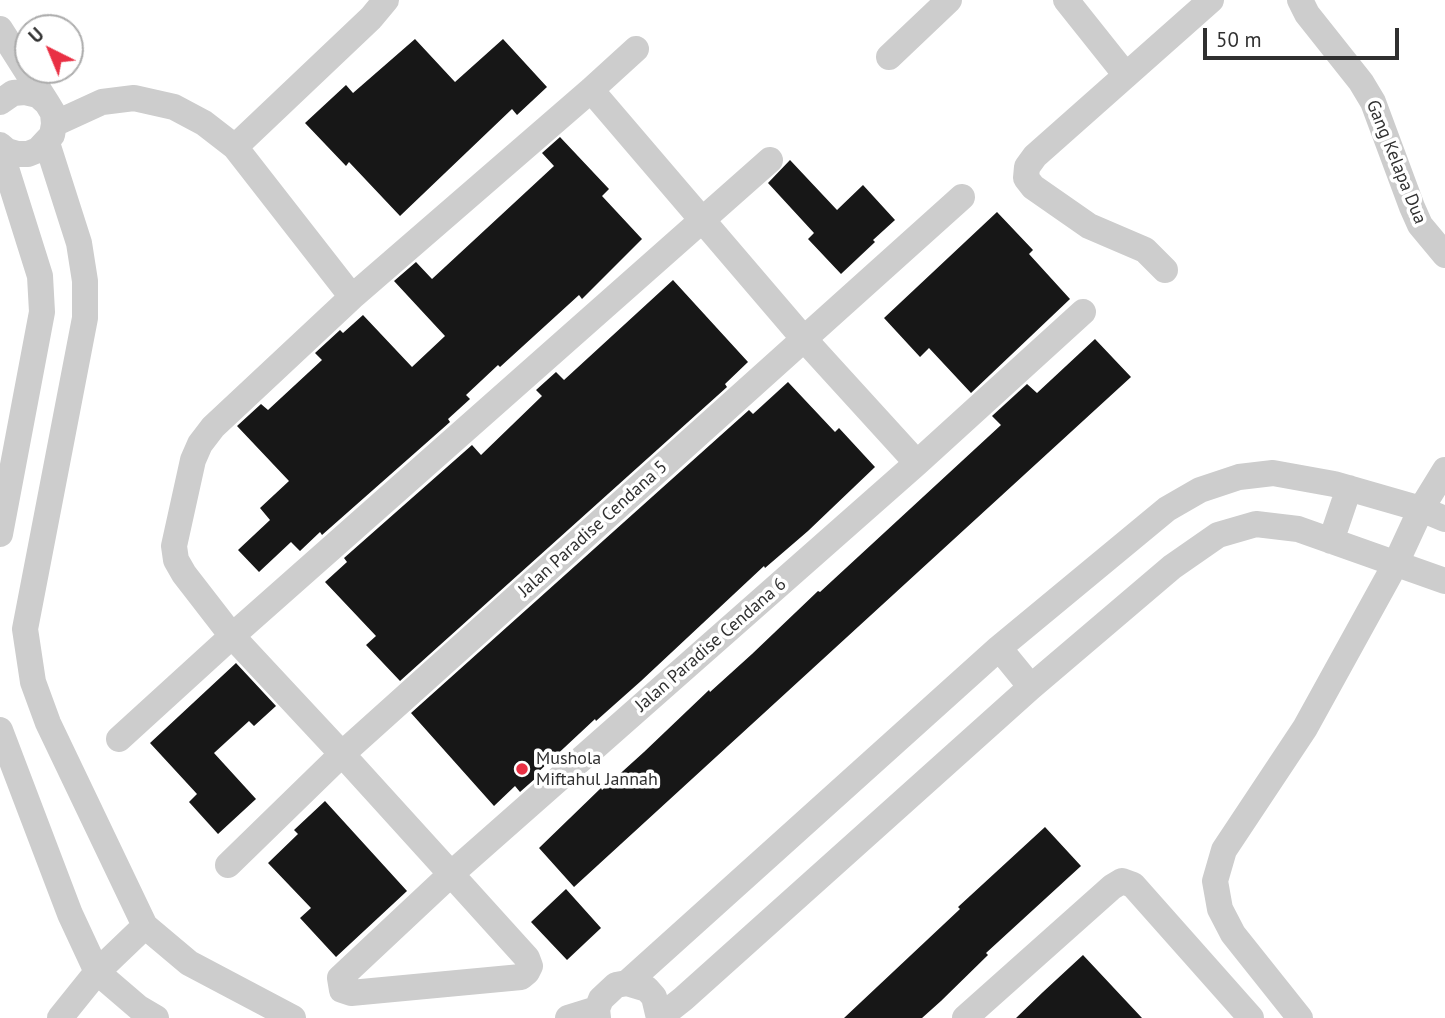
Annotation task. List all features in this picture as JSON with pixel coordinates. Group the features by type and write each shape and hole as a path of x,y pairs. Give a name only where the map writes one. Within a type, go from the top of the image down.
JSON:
{"street":[{"path":"235,146 371,18 386,0"},
{"path":"889,57 949,0"},
{"path":"1066,0 1125,74"},
{"path":"1165,270 1146,250 1088,226 1033,187 1026,178 1027,167 1035,156 1125,74 1211,0"},
{"name":"Gang Kelapa Dua","path":"1300,0 1307,14 1361,82 1373,102 1420,225 1445,256"},
{"path":"0,29 49,124"},
{"path":"451,874 232,636 184,573 176,560 174,546 193,460 200,444 213,427 352,297 636,49"},
{"path":"591,90 804,339 917,463"},
{"path":"0,102 13,93 37,95 49,124 79,243 85,281 85,318 24,629 33,682 48,723 145,926 188,963 293,1018"},
{"path":"0,147 7,151 28,154 38,150 49,124 102,102 134,98 174,107 204,122 235,146 352,297"},
{"path":"0,147 40,276 42,312 0,534"},
{"path":"119,739 770,160"},
{"name":"Jalan Paradise Cendana 5","path":"228,865 342,754 962,197"},
{"name":"Jalan Paradise Cendana 6","path":"451,874 527,958 530,966 527,972 521,977 346,993 339,985 340,978 451,874 917,463 1083,312"},
{"path":"1300,1018 1233,934 1220,909 1215,881 1224,849 1305,728 1396,563 1433,514 1445,470"},
{"path":"627,983 999,648 1167,509 1200,490 1239,477 1273,472 1349,488 1433,514"},
{"path":"1331,541 1349,488"},
{"path":"568,1018 597,1013 601,999 607,991 616,985 627,983 647,989 654,997 659,1018 1031,687 1172,566 1218,535 1256,524 1298,529 1445,581"},
{"path":"999,648 1031,687"},
{"path":"0,730 69,914 97,972 139,1008 156,1018"},
{"path":"965,1018 1122,881 1133,885 1243,1015"},
{"path":"60,1018 97,972 145,926"}],"building":[{"path":"415,39 455,82 503,39 547,87 517,115 512,109 400,216 349,162 346,166 305,123 346,85 353,93"},
{"path":"560,137 609,189 602,196 642,239 582,299 579,295 500,367 498,365 466,395 470,399 448,419 450,422 322,535 320,532 300,551 291,542 259,572 238,550 270,520 260,508 289,481 237,426 261,404 268,410 322,360 315,353 340,330 343,333 363,315 412,367 445,336 394,281 416,262 432,279 554,166 542,153"},
{"path":"790,160 837,210 863,185 895,220 841,274 808,239 814,233 768,183"},
{"path":"997,212 1033,250 1029,254 1070,299 971,393 929,348 920,357 884,318"},
{"path":"673,280 748,362 725,384 727,387 400,681 366,645 376,636 325,582 347,562 344,558 472,445 481,455 542,396 536,390 556,372 564,380"},
{"path":"1095,339 1131,377 574,887 539,848 601,788 602,790 709,690 710,692 752,654 1001,425 992,416 1027,384 1037,393"},
{"path":"788,382 835,432 839,428 875,467 808,531 765,568 764,566 641,681 596,721 595,719 535,775 537,777 520,792 515,786 494,806 411,713 749,410 753,414"},
{"path":"236,663 276,706 254,726 249,721 214,753 256,799 218,834 189,802 197,794 150,743"},
{"path":"325,801 407,891 336,957 300,918 311,908 268,863 298,834 294,830"},
{"path":"1045,827 1081,866 986,953 988,955 941,1001 922,1018 844,1018 960,909 958,907"},
{"path":"566,889 601,928 567,960 531,922"},
{"path":"1083,955 1142,1018 1016,1018 1043,992"}],"place":[{"name":"Mushola Miftahul Jannah","path":"522,769"}]}
